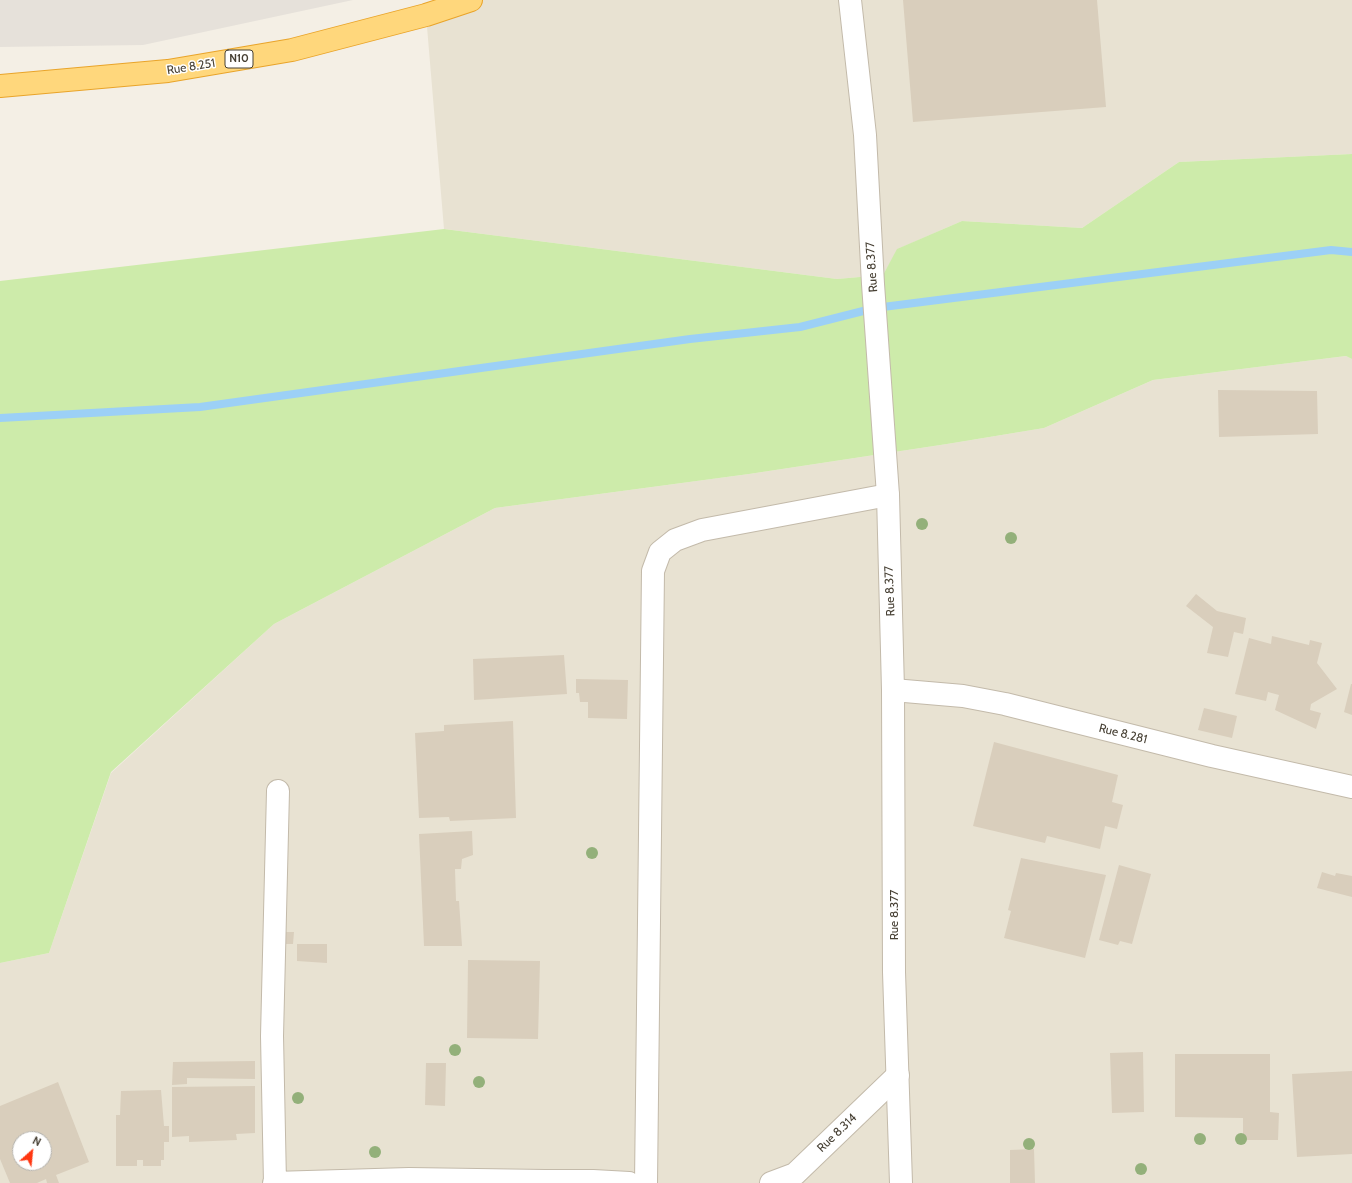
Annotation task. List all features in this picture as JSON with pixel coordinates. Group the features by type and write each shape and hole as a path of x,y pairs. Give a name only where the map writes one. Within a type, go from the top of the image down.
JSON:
{"highway":[{"name":"Rue 8.251","path":"0,86 168,71 292,50 426,15 471,0"}],"street":[{"name":"Rue 8.377","path":"850,0 865,135 873,284 888,495 893,690 894,972 901,1183"},
{"path":"646,1183 653,571 660,552 675,540 702,530 888,495"},
{"name":"Rue 8.281","path":"893,690 963,696 1005,704 1212,756 1352,787"},
{"path":"278,791 272,1036 275,1183 410,1179 594,1181 629,1183"},
{"name":"Rue 8.314","path":"771,1183 795,1174 898,1075"}],"shaded area":[{"path":"0,0 353,0 143,45 0,47"},
{"path":"471,0 1352,0 1352,154 1179,162 1082,228 962,221 898,249 883,275 837,279 444,229 426,15"},
{"path":"1346,356 1352,359 1352,1183 0,1183 0,963 49,953 111,773 274,624 495,508 749,474 1044,428 1153,380"}],"green space":[{"path":"1352,154 1352,359 1346,356 1153,380 1044,428 749,474 495,508 274,624 111,772 49,953 0,963 0,281 444,229 837,279 883,275 897,249 962,221 1082,228 1179,162"}],"building":[{"path":"903,0 1097,0 1106,107 913,122"},
{"path":"1218,390 1317,391 1318,434 1219,437"},
{"path":"1196,594 1217,611 1246,618 1243,634 1234,632 1228,657 1207,653 1213,627 1186,606"},
{"path":"1272,636 1309,645 1310,640 1322,643 1317,663 1337,689 1311,704 1310,710 1321,713 1316,729 1275,710 1279,695 1268,692 1266,701 1235,694 1249,638 1271,644"},
{"path":"564,655 567,694 474,700 473,659"},
{"path":"576,679 628,680 627,719 588,718 588,702 580,702 579,693 576,693"},
{"path":"1352,684 1352,715 1344,712"},
{"path":"1204,708 1237,716 1232,738 1198,730"},
{"path":"513,721 516,818 450,821 449,817 419,818 415,733 444,731 444,725"},
{"path":"994,742 1118,775 1112,802 1123,805 1117,829 1105,826 1100,849 1047,836 1045,843 973,826"},
{"path":"472,831 473,855 462,859 461,869 455,869 456,901 459,901 462,946 424,946 419,834"},
{"path":"1021,858 1106,875 1085,958 1004,938 1011,911 1008,910"},
{"path":"1119,865 1151,874 1132,944 1120,941 1118,945 1099,940"},
{"path":"1322,872 1335,876 1336,873 1352,876 1352,897 1317,888"},
{"path":"280,932 294,932 293,944 280,944"},
{"path":"297,944 327,944 327,963 297,961"},
{"path":"468,960 540,961 538,1039 467,1038"},
{"path":"1143,1052 1144,1112 1112,1113 1110,1053"},
{"path":"1175,1054 1270,1054 1270,1112 1279,1113 1278,1140 1243,1140 1243,1118 1175,1117"},
{"path":"255,1061 255,1079 187,1078 187,1084 172,1085 173,1062"},
{"path":"426,1063 446,1063 445,1106 425,1105"},
{"path":"1352,1071 1352,1154 1297,1157 1292,1074"},
{"path":"58,1082 89,1162 56,1175 59,1183 47,1183 46,1179 37,1183 10,1183 0,1159 0,1106"},
{"path":"255,1086 255,1133 236,1134 237,1140 189,1142 189,1136 172,1137 172,1087"},
{"path":"161,1090 164,1126 169,1126 169,1142 164,1142 164,1160 161,1160 161,1166 143,1166 143,1160 137,1160 137,1166 116,1166 116,1115 120,1115 121,1091"},
{"path":"1034,1149 1035,1183 1010,1183 1010,1150"}],"waterway":[{"path":"0,418 200,407 690,339 800,327 875,308 1331,250 1352,252"}]}
